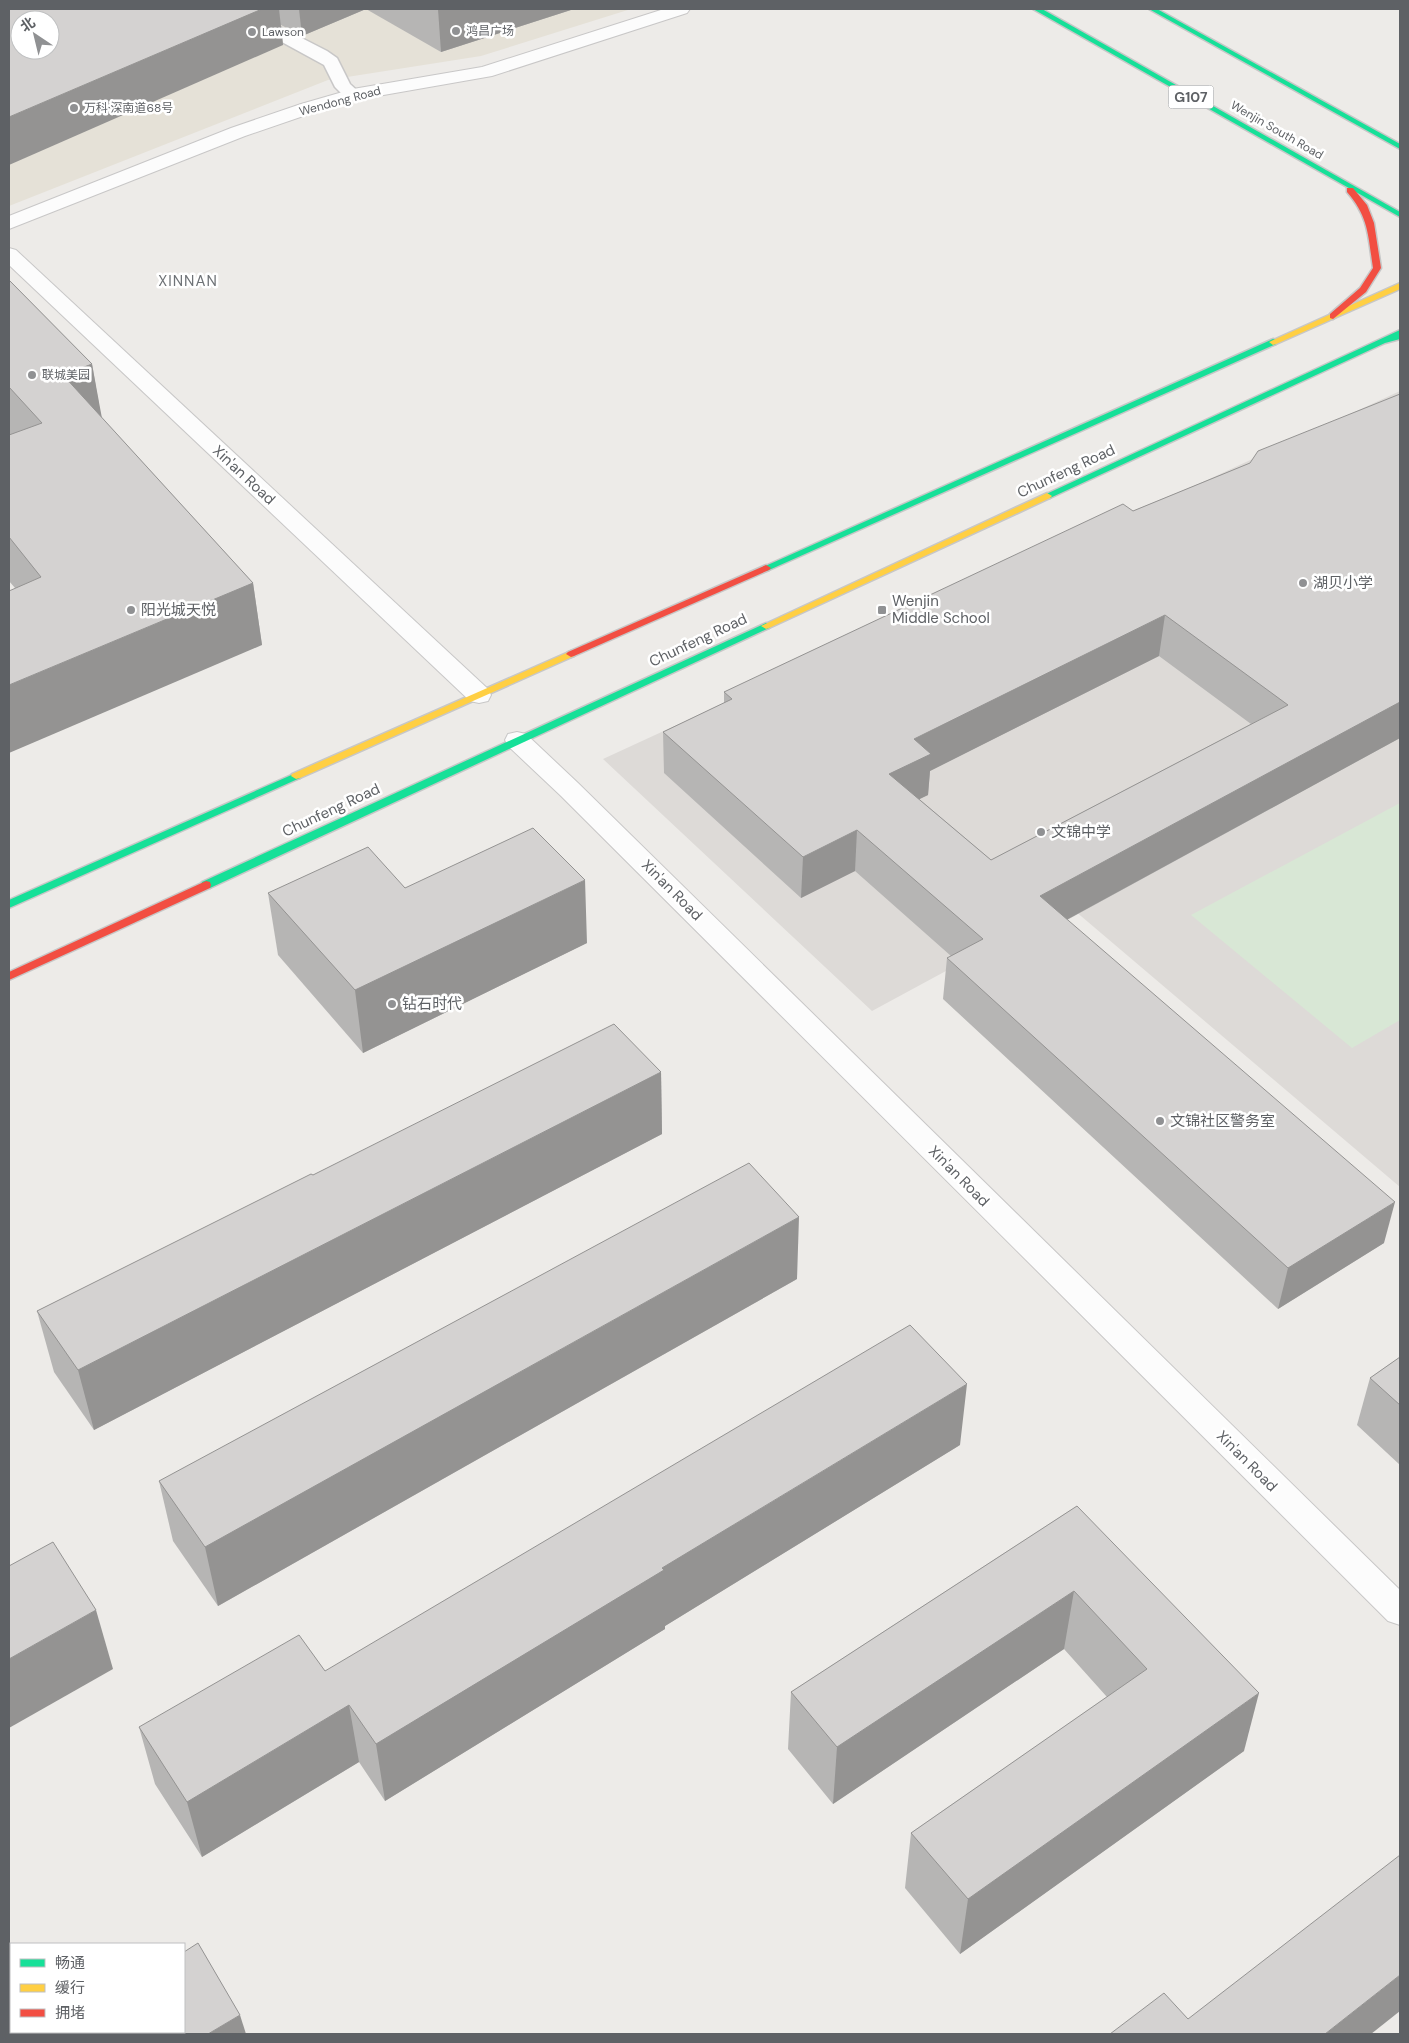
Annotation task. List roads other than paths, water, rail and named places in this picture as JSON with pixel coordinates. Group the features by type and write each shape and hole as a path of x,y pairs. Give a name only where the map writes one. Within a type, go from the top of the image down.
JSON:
{"main road":[{"name":"Wenjin South Road","path":"1037,9 1400,216"},
{"path":"1152,9 1400,147"},
{"path":"1378,135 1400,142"},
{"path":"1333,316 1363,290 1377,268 1370,223 1363,205 1346,185"},
{"path":"9,904 1400,286"},
{"name":"Chunfeng Road","path":"9,976 1400,333"},
{"path":"1383,341 1400,336"}],"street":[{"name":"Wendong Road","path":"9,222 238,132 353,95 485,72 681,9"},
{"name":"Xin'an Road","path":"9,254 479,695"},
{"name":"Xin'an Road","path":"518,740 570,789 1400,1611"}],"lane":[{"path":"233,9 331,62 343,87 353,95"}],"place":[{"name":"鸿昌广场","path":"456,31"},
{"name":"Lawson","path":"252,32"},
{"name":"万科·深南道68号","path":"74,108"},
{"name":"联城美园","path":"32,375"},
{"name":"湖贝小学","path":"1303,583"},
{"name":"阳光城天悦","path":"131,610"},
{"name":"Wenjin Middle School","path":"882,610"},
{"name":"文锦中学","path":"1041,832"},
{"name":"钻石时代","path":"392,1004"},
{"name":"文锦社区警务室","path":"1160,1121"}],"district":[{"name":"XINNAN","path":"188,281"}]}
